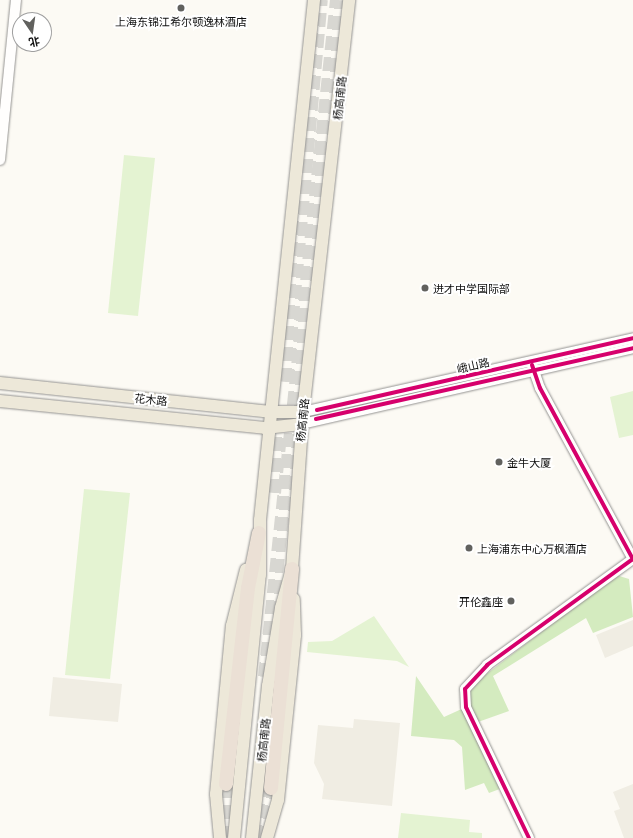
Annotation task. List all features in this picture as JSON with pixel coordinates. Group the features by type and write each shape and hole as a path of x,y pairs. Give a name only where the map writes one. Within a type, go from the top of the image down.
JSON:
{"highway":[{"path":"226,784 248,588 259,533"},
{"path":"271,788 292,569"}],"main road":[{"name":"杨高南路","path":"234,838 260,575 259,533 314,0"},
{"name":"杨高南路","path":"252,838 268,686 281,608 292,569 303,418 350,0"},
{"name":"花木路","path":"0,383 272,412 303,418"},
{"name":"花木路","path":"0,401 271,427 303,418"},
{"path":"220,838 216,794 232,626 248,561 259,533"},
{"path":"267,838 278,800 295,635 292,569"}],"street":[{"path":"0,160 16,0"},
{"name":"峨山路","path":"532,366 633,338"},
{"name":"峨山路","path":"303,418 532,366 633,348"},
{"path":"528,838 466,707 466,689 487,666 633,559 532,366"}],"green space":[{"path":"124,155 155,158 138,316 108,313"},
{"path":"633,391 633,435 619,438 610,397"},
{"path":"84,489 130,493 110,679 65,675"},
{"path":"616,575 629,579 633,617 593,633 586,618 493,676 509,711 478,722 468,699 472,685"},
{"path":"374,616 409,667 397,661 307,652 308,642 332,641"},
{"path":"416,676 444,717 466,707 505,787 489,793 484,783 465,790 462,747 454,740 411,736"},
{"path":"401,813 470,820 469,832 482,833 482,838 398,838"}],"shaded area":[{"path":"633,620 633,646 605,658 596,635"},
{"path":"53,677 122,684 118,722 49,716"},
{"path":"354,719 400,723 392,806 322,799 324,784 314,763 318,725 353,728"},
{"path":"633,784 633,838 624,838 614,811 620,809 613,792"}],"tunnel":[{"path":"286,382 321,0"},
{"path":"265,677 337,0"},
{"path":"274,493 282,415"},
{"path":"226,784 231,837"},
{"path":"255,838 271,788"}],"cycle path":[{"path":"317,410 633,338"},
{"path":"316,419 633,348"},
{"path":"532,365 540,388 633,559"},
{"path":"529,838 466,707 465,689 487,665 633,559"}],"place":[{"name":"上海东锦江希尔顿逸林酒店","path":"181,8"},
{"name":"进才中学国际部","path":"425,288"},
{"name":"金牛大厦","path":"499,462"},
{"name":"上海浦东中心万枫酒店","path":"469,548"},
{"name":"开伦鑫座","path":"511,601"}]}
